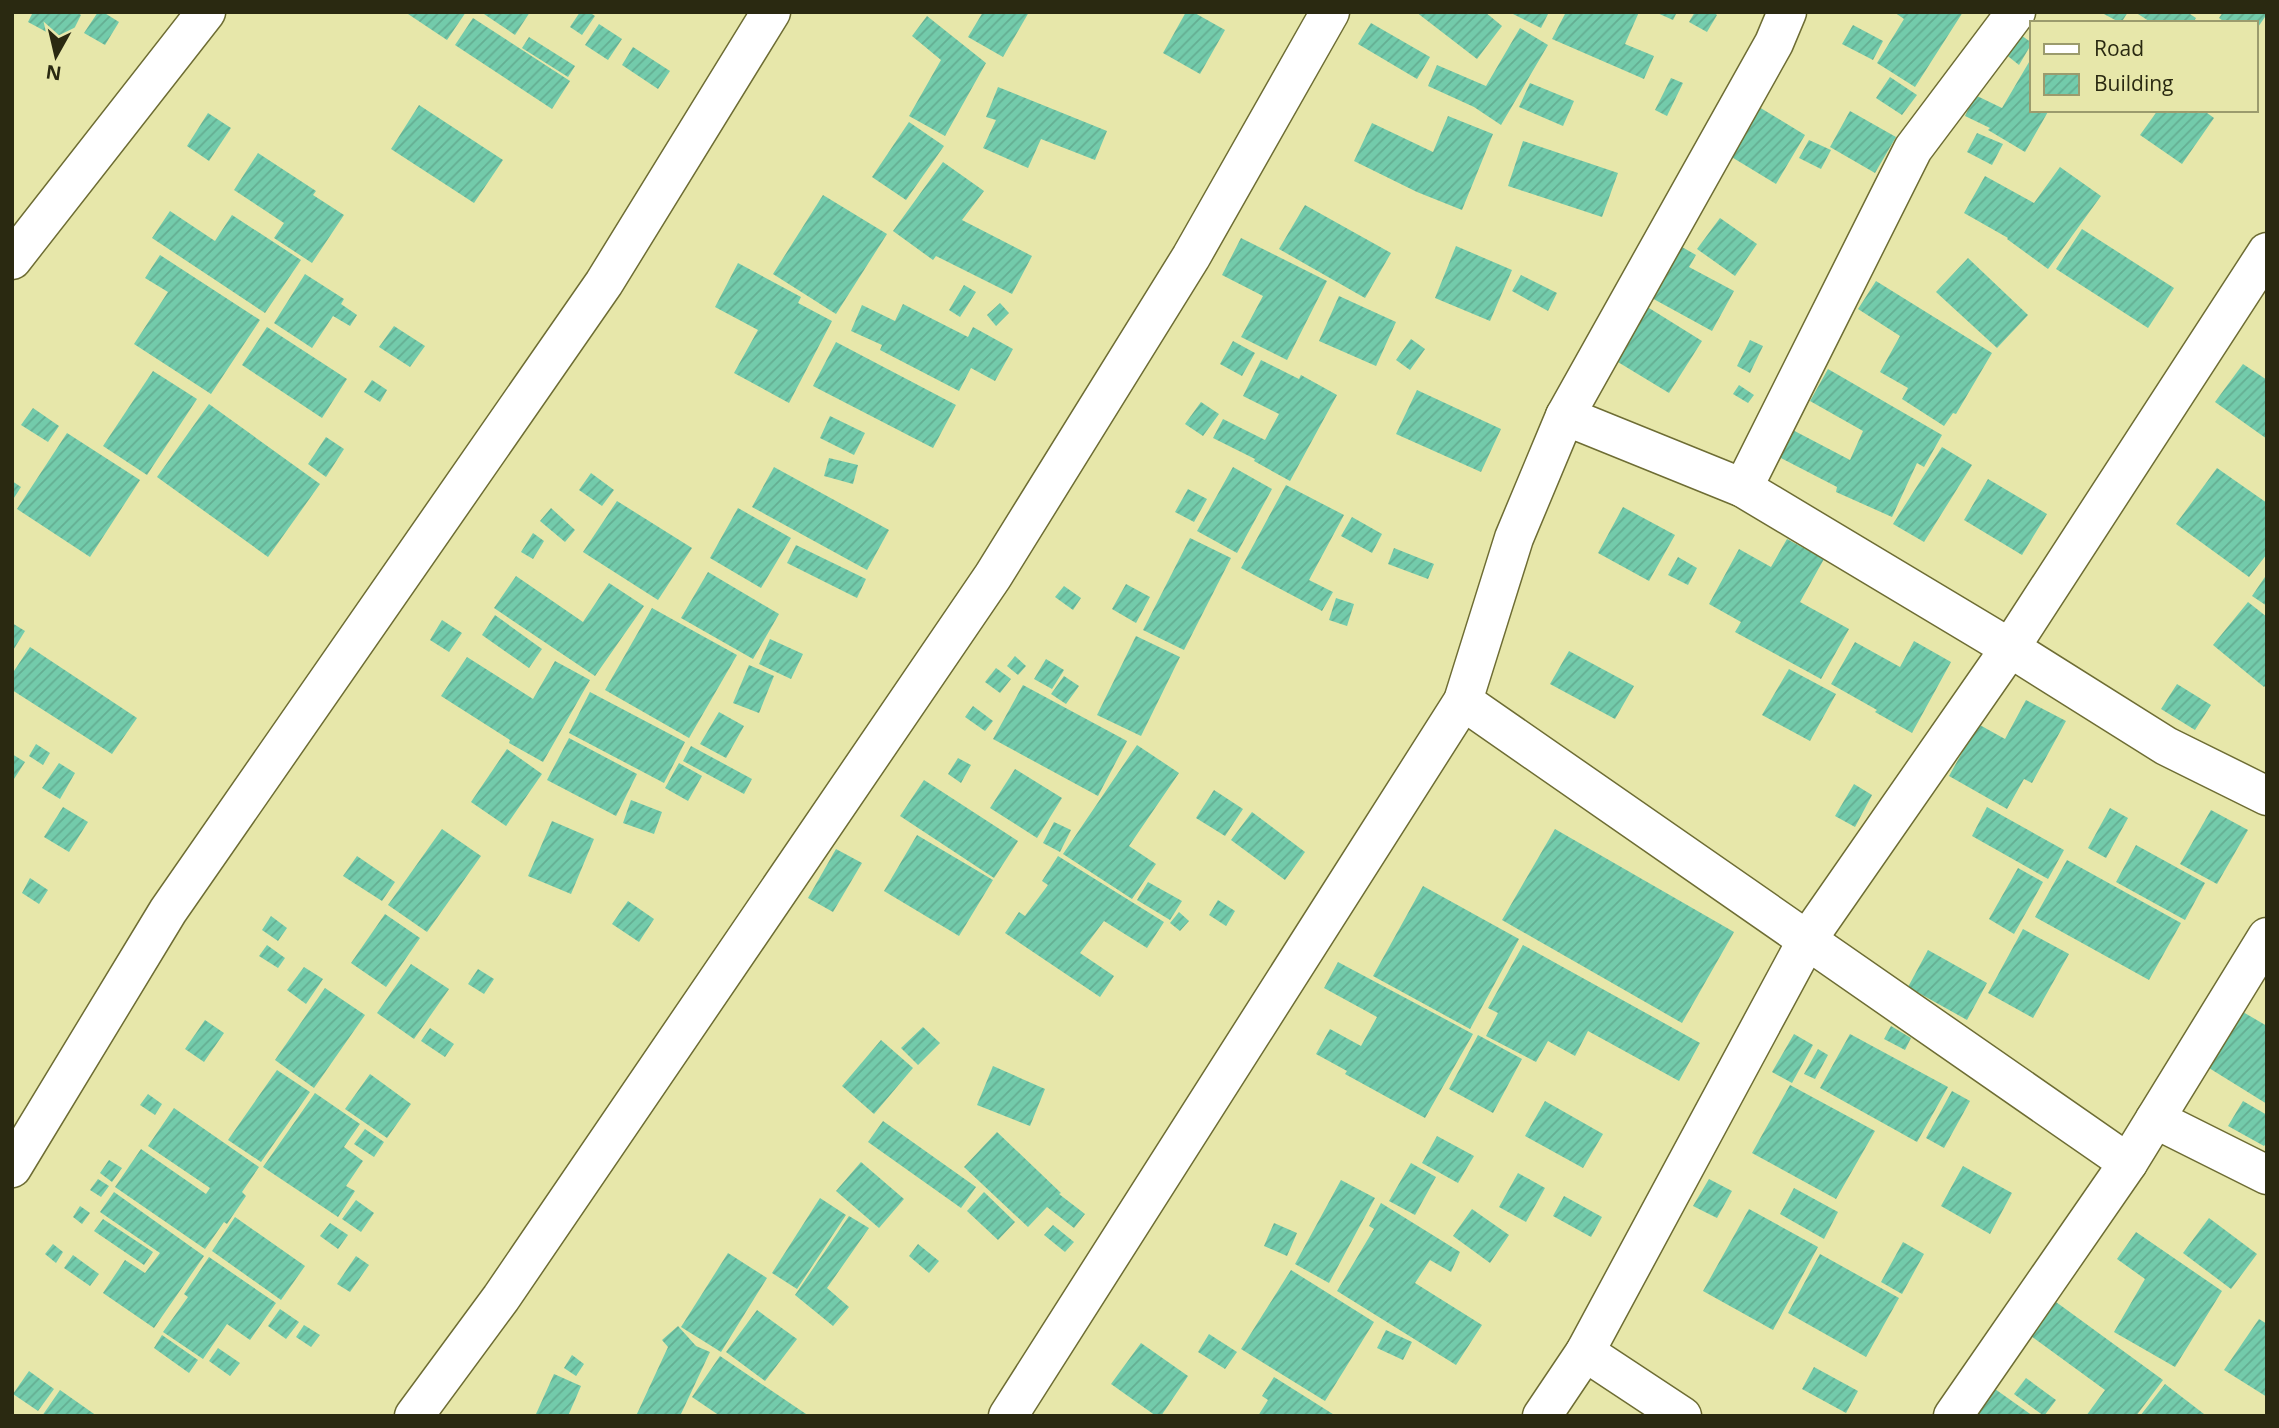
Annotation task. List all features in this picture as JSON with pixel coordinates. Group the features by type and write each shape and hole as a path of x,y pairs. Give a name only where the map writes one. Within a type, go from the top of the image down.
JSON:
{"street":[{"path":"12,260 206,12"},
{"path":"12,1168 168,911 604,283 771,12"},
{"path":"414,1416 500,1298 993,576 1191,257 1330,12"},
{"path":"1008,1416 1463,701 1514,538 1565,416 1773,43 1787,12"},
{"path":"1743,488 1913,149 2015,12"},
{"path":"1542,1416 1585,1352 1807,940 2010,648 2267,252"},
{"path":"1565,416 1743,488 2010,648 2166,746 2267,796"},
{"path":"1463,701 2128,1163"},
{"path":"1953,1416 2128,1163 2267,937"},
{"path":"2155,1119 2267,1175"},
{"path":"1585,1352 1682,1416"}],"building":[{"path":"33,12 76,12 81,15 67,43 28,22"},
{"path":"98,12 103,12 119,22 105,45 84,33"},
{"path":"405,12 466,12 447,40"},
{"path":"481,12 530,12 515,35"},
{"path":"580,12 589,12 595,16 582,35 570,27"},
{"path":"983,12 1029,12 1003,57 968,37"},
{"path":"1186,12 1193,12 1225,30 1200,74 1163,53"},
{"path":"1416,12 1485,12 1502,26 1477,59"},
{"path":"1509,12 1549,12 1541,28"},
{"path":"1566,12 1639,12 1625,44 1654,56 1644,79 1552,39"},
{"path":"1655,12 1677,12 1673,20"},
{"path":"1695,12 1713,12 1717,15 1707,32 1689,22"},
{"path":"1894,12 1963,12 1915,87 1877,63 1904,19"},
{"path":"2100,12 2128,12 2122,21"},
{"path":"2187,12 2196,18 2194,21 2149,21 2138,14"},
{"path":"2223,12 2267,12 2258,27 2258,21 2223,21 2219,18"},
{"path":"927,16 986,63 945,136 909,116 941,60 912,36"},
{"path":"473,18 570,81 552,109 455,45"},
{"path":"1371,23 1430,57 1417,79 1358,44"},
{"path":"599,24 622,39 608,60 585,45"},
{"path":"1853,25 1883,41 1873,60 1842,44"},
{"path":"1520,28 1548,45 1501,125 1474,107 1428,86 1437,65 1486,86"},
{"path":"2018,33 2030,42 2019,65 2004,53"},
{"path":"529,37 575,66 568,77 522,48"},
{"path":"633,47 670,71 658,89 622,65"},
{"path":"2030,60 2030,112 2048,112 2025,152 1988,130 1990,128 1965,116 1975,95 2002,108"},
{"path":"1890,77 1917,95 1902,115 1876,98"},
{"path":"1671,78 1683,83 1667,116 1655,110"},
{"path":"1530,83 1574,101 1563,126 1519,107"},
{"path":"998,87 1107,131 1095,160 1041,139 1028,168 983,148 996,120 986,117"},
{"path":"1754,104 1805,135 1776,184 1725,153"},
{"path":"419,105 503,160 474,203 391,149"},
{"path":"1850,111 1896,137 1875,173 1830,147"},
{"path":"2157,112 2206,112 2214,118 2182,164 2140,135"},
{"path":"208,113 231,128 209,161 187,146"},
{"path":"1448,116 1493,134 1462,210 1417,192 1354,161 1372,123 1433,152"},
{"path":"909,122 944,146 906,200 872,177"},
{"path":"1977,133 2003,144 1992,165 1967,152"},
{"path":"1809,140 1831,150 1821,169 1799,158"},
{"path":"1523,141 1618,173 1602,217 1508,186"},
{"path":"258,153 316,191 313,195 344,215 312,263 274,238 284,223 234,190"},
{"path":"943,162 984,191 962,220 1032,256 1012,294 936,256 933,260 893,231"},
{"path":"2060,167 2101,196 2048,269 2008,238 1964,213 1985,176 2034,203"},
{"path":"823,195 887,234 836,314 773,274"},
{"path":"1305,205 1391,253 1365,298 1279,249"},
{"path":"170,211 215,241 232,215 301,260 265,313 152,238"},
{"path":"1720,218 1757,244 1735,276 1697,249"},
{"path":"2082,229 2174,288 2148,328 2056,269"},
{"path":"1241,238 1327,281 1287,360 1241,337 1263,296 1222,275"},
{"path":"1668,239 1696,255 1689,267 1734,291 1712,331 1639,291"},
{"path":"1456,246 1512,270 1490,321 1435,298"},
{"path":"160,255 260,320 211,394 134,344 168,292 145,278"},
{"path":"1968,258 2028,315 1997,348 1936,292"},
{"path":"738,263 801,297 798,303 832,321 789,403 734,373 758,330 715,307"},
{"path":"305,274 344,299 341,304 357,315 350,326 333,316 312,348 274,323"},
{"path":"1521,275 1557,293 1548,311 1512,291"},
{"path":"1876,281 1992,353 1956,414 1953,413 1944,426 1902,399 1908,388 1880,372 1900,336 1858,309"},
{"path":"964,285 976,292 960,317 949,310"},
{"path":"1339,296 1396,322 1376,366 1319,341"},
{"path":"1000,303 1009,313 996,326 987,315"},
{"path":"1641,303 1702,341 1669,393 1608,356"},
{"path":"903,304 968,337 973,327 1013,349 995,381 971,368 959,391 880,350 882,345 851,331 862,305 895,321"},
{"path":"394,326 425,346 410,367 379,347"},
{"path":"267,327 347,379 322,418 242,365"},
{"path":"1411,339 1425,349 1410,370 1396,360"},
{"path":"1750,340 1763,346 1750,373 1737,366"},
{"path":"1233,341 1255,353 1242,376 1220,364"},
{"path":"836,342 956,405 933,448 813,386"},
{"path":"1261,360 1299,379 1301,375 1337,395 1290,481 1254,461 1255,459 1213,438 1223,419 1265,440 1279,414 1243,396"},
{"path":"2243,364 2267,380 2267,439 2215,402"},
{"path":"1828,369 1942,435 1924,467 1917,463 1892,517 1836,492 1837,487 1773,454 1787,427 1850,460 1863,431 1810,401"},
{"path":"153,371 197,399 147,475 103,446"},
{"path":"372,380 387,390 380,402 364,392"},
{"path":"1739,385 1754,395 1748,403 1733,394"},
{"path":"1417,390 1501,429 1481,472 1396,434"},
{"path":"1201,402 1219,414 1203,436 1185,424"},
{"path":"209,404 320,484 268,557 157,477"},
{"path":"33,408 59,426 48,442 21,425"},
{"path":"830,416 865,433 854,455 820,438"},
{"path":"67,433 140,480 90,557 17,509"},
{"path":"326,437 344,449 326,477 308,464"},
{"path":"1942,447 1972,465 1924,542 1893,524"},
{"path":"829,458 858,465 853,484 824,476"},
{"path":"774,467 889,530 867,570 752,507"},
{"path":"1233,467 1272,489 1237,553 1197,531"},
{"path":"2217,468 2267,503 2267,554 2249,577 2176,524"},
{"path":"591,473 614,490 602,506 579,490"},
{"path":"1988,479 2047,514 2022,555 1964,520"},
{"path":"12,481 21,487 12,501"},
{"path":"1286,485 1344,515 1309,580 1333,592 1322,611 1241,568"},
{"path":"1188,489 1207,499 1194,522 1175,512"},
{"path":"617,501 692,548 658,600 583,552"},
{"path":"1623,507 1675,535 1649,581 1598,553"},
{"path":"551,508 575,530 565,542 540,521"},
{"path":"738,508 791,538 761,588 710,558"},
{"path":"1352,517 1382,534 1372,553 1341,536"},
{"path":"533,533 544,541 533,559 521,552"},
{"path":"1190,538 1231,558 1184,650 1143,630"},
{"path":"1787,539 1824,559 1800,602 1849,629 1821,679 1735,632 1741,622 1709,604 1739,549 1771,567"},
{"path":"796,545 866,579 857,598 787,563"},
{"path":"1394,548 1434,564 1428,579 1388,564"},
{"path":"1678,557 1697,568 1688,585 1668,575"},
{"path":"708,572 779,614 753,659 681,618"},
{"path":"2267,574 2267,606 2252,596"},
{"path":"516,576 583,622 609,583 644,606 595,676 494,608"},
{"path":"1126,584 1150,597 1136,623 1112,609"},
{"path":"1064,586 1081,598 1073,610 1055,597"},
{"path":"1336,598 1354,604 1347,626 1329,620"},
{"path":"2248,602 2267,617 2267,684 2264,687 2213,645"},
{"path":"652,608 737,655 689,738 605,690"},
{"path":"495,615 542,649 529,668 482,635"},
{"path":"442,620 462,633 449,652 430,640"},
{"path":"12,623 25,631 12,652"},
{"path":"1136,636 1180,657 1141,736 1097,715"},
{"path":"770,639 803,654 791,679 759,664"},
{"path":"1914,641 1951,662 1912,733 1831,684 1855,642 1900,667"},
{"path":"30,647 137,718 112,754 12,690 12,674"},
{"path":"1569,651 1634,686 1615,719 1550,684"},
{"path":"1015,656 1026,666 1018,675 1007,666"},
{"path":"467,657 533,699 555,661 590,680 543,762 509,743 510,740 441,696"},
{"path":"1046,659 1064,670 1052,689 1034,679"},
{"path":"749,665 774,676 759,713 733,703"},
{"path":"996,668 1011,679 1000,693 985,682"},
{"path":"1789,669 1836,694 1810,741 1762,715"},
{"path":"1064,676 1079,686 1066,704 1051,694"},
{"path":"2177,684 2211,705 2195,730 2161,709"},
{"path":"1023,685 1127,741 1098,796 993,739"},
{"path":"590,692 685,742 664,783 569,733"},
{"path":"2026,700 2066,721 2032,783 2024,779 2007,809 1949,776 1978,724 2005,739"},
{"path":"973,706 993,721 985,731 965,717"},
{"path":"719,712 744,726 726,758 700,744"},
{"path":"569,738 637,774 616,816 547,780"},
{"path":"36,744 50,753 43,765 29,756"},
{"path":"1137,745 1179,773 1129,846 1156,864 1132,899 1063,854"},
{"path":"691,746 752,779 744,794 683,761"},
{"path":"507,749 542,774 506,826 471,802"},
{"path":"12,754 25,762 12,782"},
{"path":"958,758 971,765 961,783 948,774"},
{"path":"59,763 75,773 60,799 42,788"},
{"path":"679,763 702,776 688,801 665,788"},
{"path":"1015,769 1062,798 1037,838 990,808"},
{"path":"924,780 1018,841 994,878 900,816"},
{"path":"1854,784 1872,795 1855,827 1835,816"},
{"path":"1214,790 1243,809 1225,836 1196,818"},
{"path":"631,800 662,812 654,834 623,823"},
{"path":"63,807 88,822 69,852 44,837"},
{"path":"1987,807 2064,850 2048,879 1972,836"},
{"path":"2110,808 2128,818 2106,858 2088,848"},
{"path":"2211,810 2248,830 2217,884 2180,864"},
{"path":"1252,812 1305,852 1285,880 1231,840"},
{"path":"552,821 594,839 571,894 528,876"},
{"path":"1054,822 1071,830 1060,852 1043,843"},
{"path":"442,829 481,856 427,932 388,905"},
{"path":"1555,829 1734,932 1682,1023 1502,920"},
{"path":"917,835 993,880 959,936 884,891"},
{"path":"2136,845 2205,883 2185,920 2116,882"},
{"path":"836,849 862,863 833,912 808,898"},
{"path":"357,856 395,882 382,901 343,876"},
{"path":"1058,856 1164,922 1147,948 1104,921 1080,953 1114,976 1100,997 1005,933 1019,912 1025,916 1048,885 1042,881"},
{"path":"2067,860 2181,923 2149,980 2035,917"},
{"path":"2018,868 2043,882 2014,934 1989,919"},
{"path":"30,878 48,890 39,904 22,893"},
{"path":"1148,882 1182,901 1170,920 1137,900"},
{"path":"1423,886 1519,939 1470,1029 1373,976"},
{"path":"1218,900 1235,911 1226,926 1209,915"},
{"path":"628,901 654,919 639,942 612,924"},
{"path":"1179,912 1189,921 1180,931 1170,923"},
{"path":"385,914 420,938 386,987 351,963"},
{"path":"271,916 287,928 278,941 262,930"},
{"path":"2023,929 2069,954 2033,1018 1988,993"},
{"path":"267,945 285,958 278,968 259,956"},
{"path":"1523,945 1700,1043 1679,1081 1588,1031 1575,1056 1548,1041 1536,1062 1486,1036 1498,1013 1488,1008"},
{"path":"1928,950 1987,983 1967,1020 1908,987"},
{"path":"1338,962 1473,1034 1425,1118 1345,1074 1347,1071 1316,1054 1330,1029 1361,1046 1377,1017 1324,988"},
{"path":"411,964 449,989 414,1039 377,1013"},
{"path":"304,967 323,979 306,1004 287,990"},
{"path":"478,969 494,979 484,994 468,984"},
{"path":"325,988 365,1015 314,1088 275,1060"},
{"path":"2243,1012 2267,1026 2267,1104 2209,1068"},
{"path":"205,1020 224,1033 204,1062 185,1049"},
{"path":"1891,1026 1911,1038 1905,1050 1884,1039"},
{"path":"923,1027 940,1043 918,1065 901,1048"},
{"path":"430,1028 454,1044 445,1057 421,1041"},
{"path":"1794,1034 1813,1045 1792,1083 1772,1072"},
{"path":"1850,1034 1948,1087 1917,1142 1820,1088"},
{"path":"1478,1035 1522,1059 1493,1113 1449,1089"},
{"path":"881,1040 913,1068 874,1114 842,1086"},
{"path":"1818,1049 1828,1055 1815,1079 1804,1074"},
{"path":"993,1066 1045,1089 1030,1126 977,1105"},
{"path":"277,1070 310,1092 261,1162 228,1140"},
{"path":"370,1074 411,1104 387,1138 345,1109"},
{"path":"1790,1085 1875,1131 1836,1199 1752,1153"},
{"path":"1952,1091 1970,1101 1944,1148 1926,1138"},
{"path":"315,1093 360,1124 344,1147 363,1161 346,1186 355,1191 338,1217 263,1167"},
{"path":"148,1094 162,1104 155,1115 140,1105"},
{"path":"1545,1101 1603,1134 1583,1168 1525,1136"},
{"path":"2243,1101 2267,1115 2267,1142 2264,1146 2228,1126"},
{"path":"174,1108 259,1167 242,1192 246,1196 227,1224 224,1222 205,1249 115,1187 141,1149 206,1194 210,1188 148,1146"},
{"path":"883,1121 976,1187 961,1208 868,1142"},
{"path":"365,1129 384,1142 374,1157 354,1144"},
{"path":"997,1132 1061,1193 1059,1194 1085,1214 1074,1228 1047,1207 1028,1227 964,1167"},
{"path":"1437,1136 1474,1156 1458,1183 1422,1163"},
{"path":"109,1160 122,1168 112,1182 100,1173"},
{"path":"861,1162 904,1199 879,1228 836,1191"},
{"path":"1411,1163 1436,1177 1415,1215 1389,1201"},
{"path":"1963,1166 2012,1193 1990,1234 1941,1206"},
{"path":"1518,1173 1545,1188 1526,1222 1499,1207"},
{"path":"98,1179 109,1186 101,1197 90,1190"},
{"path":"1709,1179 1732,1191 1717,1218 1693,1206"},
{"path":"1341,1180 1375,1198 1329,1283 1295,1264"},
{"path":"1794,1188 1838,1212 1824,1239 1780,1214"},
{"path":"114,1192 204,1256 154,1328 103,1293 125,1260 145,1273 160,1253 100,1212"},
{"path":"984,1192 1015,1222 998,1240 967,1211"},
{"path":"1564,1196 1602,1217 1591,1237 1553,1216"},
{"path":"820,1198 846,1215 797,1289 772,1273"},
{"path":"356,1200 374,1213 361,1232 342,1219"},
{"path":"1381,1203 1460,1252 1451,1272 1430,1260 1415,1283 1482,1325 1456,1365 1337,1291 1374,1229 1369,1226"},
{"path":"80,1206 90,1213 82,1224 73,1217"},
{"path":"1472,1209 1509,1235 1490,1263 1453,1236"},
{"path":"1749,1209 1818,1247 1773,1330 1703,1291"},
{"path":"849,1216 869,1228 827,1288 849,1307 833,1326 795,1295"},
{"path":"235,1217 305,1266 281,1300 212,1251"},
{"path":"2209,1218 2257,1254 2231,1289 2183,1253"},
{"path":"103,1219 153,1252 144,1265 94,1231"},
{"path":"330,1223 348,1235 338,1249 320,1236"},
{"path":"1274,1223 1297,1233 1287,1256 1264,1246"},
{"path":"1053,1225 1074,1242 1065,1252 1044,1235"},
{"path":"2136,1232 2222,1291 2175,1367 2114,1332 2145,1279 2117,1259"},
{"path":"1903,1242 1924,1254 1902,1294 1881,1282"},
{"path":"53,1244 63,1252 56,1263 45,1254"},
{"path":"918,1244 939,1261 929,1273 909,1256"},
{"path":"728,1253 767,1278 721,1352 681,1327"},
{"path":"1820,1254 1899,1298 1866,1357 1788,1313"},
{"path":"73,1255 99,1274 90,1286 64,1268"},
{"path":"356,1256 369,1265 350,1292 337,1284"},
{"path":"209,1257 276,1303 250,1340 227,1324 203,1359 163,1332 188,1297 184,1294"},
{"path":"1291,1270 1374,1322 1325,1401 1241,1349"},
{"path":"2056,1302 2163,1380 2136,1416 2086,1416 2105,1390 2031,1336"},
{"path":"280,1309 299,1322 286,1339 268,1326"},
{"path":"757,1310 797,1339 765,1381 726,1352"},
{"path":"2259,1319 2267,1324 2267,1397 2224,1370"},
{"path":"304,1325 320,1335 311,1347 296,1337"},
{"path":"678,1326 696,1346 710,1352 680,1416 636,1416 668,1347 662,1340"},
{"path":"1386,1330 1412,1342 1403,1360 1377,1348"},
{"path":"1209,1334 1237,1352 1225,1369 1198,1352"},
{"path":"162,1335 198,1360 189,1373 154,1348"},
{"path":"1141,1343 1188,1376 1161,1416 1156,1416 1111,1384"},
{"path":"218,1348 240,1363 230,1376 209,1361"},
{"path":"572,1355 584,1364 576,1376 564,1368"},
{"path":"720,1356 809,1416 720,1416 692,1397"},
{"path":"1814,1367 1858,1391 1846,1413 1802,1389"},
{"path":"29,1371 54,1389 38,1411 13,1394"},
{"path":"554,1374 581,1386 568,1416 540,1416 536,1414"},
{"path":"1274,1377 1336,1416 1258,1416 1268,1400 1262,1396"},
{"path":"2026,1378 2056,1400 2044,1416 2014,1394"},
{"path":"2165,1384 2204,1414 2140,1416"},
{"path":"1995,1389 2033,1416 1976,1416"},
{"path":"60,1390 97,1416 42,1416"}]}
